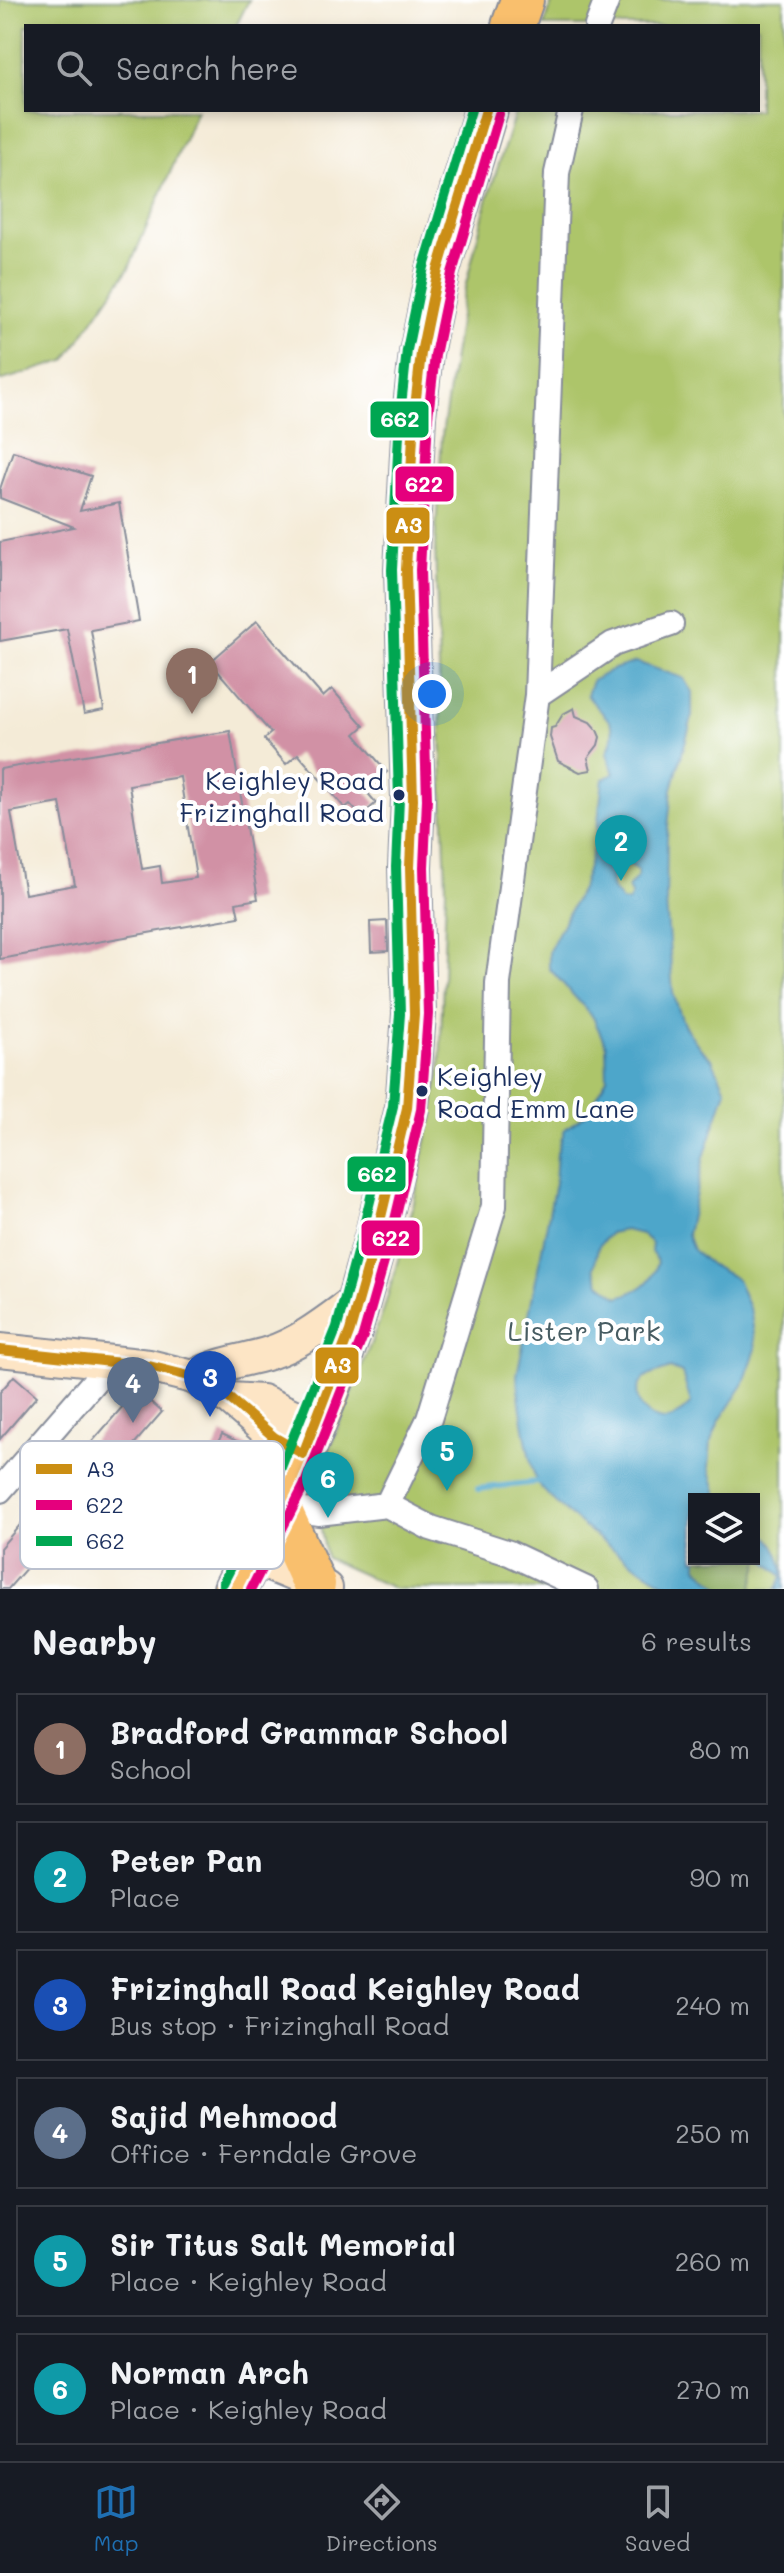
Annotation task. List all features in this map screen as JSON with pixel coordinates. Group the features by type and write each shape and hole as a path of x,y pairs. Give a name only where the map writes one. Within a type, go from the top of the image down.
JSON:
{"highway":[{"path":"514,24 522,0"},
{"path":"284,1496 309,1440 350,1331 407,1108 414,1014 410,867 413,799 406,570 414,416 421,353 438,270 485,112"},
{"path":"284,1516 321,1586"}],"street":[{"path":"598,24 607,0"},
{"path":"387,1505 429,1419 494,1206 498,983 537,695 557,173 571,112"},
{"path":"537,695 613,644 671,624"},
{"path":"193,1377 217,1365 270,1353 291,1344 359,1298"},
{"path":"0,1350 149,1366 193,1377 230,1399 274,1437 309,1440"},
{"path":"42,1441 111,1362"},
{"path":"0,1490 20,1467"},
{"path":"284,1508 318,1513 387,1505 431,1528 509,1553 586,1589"},
{"path":"244,1573 321,1586"}],"green space":[{"path":"0,0 249,0 237,24 24,24 24,112 196,112 129,268 65,361 0,381"},
{"name":"Lister Park","path":"553,0 784,0 784,1589 395,1589 326,1558 318,1513 317,1481 383,1312 413,1207 440,1069 446,889 435,544 442,435 463,296 486,204 515,112 760,112 760,24 545,24"},
{"path":"759,1565 752,1589 722,1589 697,1567"}],"water":[{"path":"636,662 683,678 692,692 692,718 672,789 667,837 666,903 673,993 684,1025 712,1059 726,1090 704,1157 687,1234 693,1250 711,1265 737,1279 751,1313 756,1349 743,1385 720,1420 711,1441 709,1467 717,1493 688,1493 688,1565 697,1565 722,1589 679,1589 666,1583 626,1559 563,1509 538,1483 519,1398 517,1375 555,1183 557,1153 565,1129 589,1112 607,1078 606,1046 593,1017 549,968 549,951 583,885 596,838 603,779 614,774 607,753 612,726 587,695 592,681 611,670","holes":["630,865 638,870 638,876 628,888 632,896 628,902 622,901 611,887 613,872","625,1230 641,1234 652,1243 651,1252 658,1262 644,1286 618,1297 600,1283 594,1268 598,1247 610,1233","670,1368 682,1373 691,1403 676,1416 663,1420 649,1415 637,1397 641,1383 647,1377"]},
{"path":"760,1530 778,1553 783,1570 784,1589 777,1589 782,1576 761,1557"}],"building":[{"path":"13,451 91,476 80,511 119,503 139,621 91,630 104,710 84,714 67,629 0,641 0,542 74,527 0,498"},
{"path":"257,621 323,697 332,689 364,726 355,734 387,772 366,791 376,803 361,816 350,804 345,808 298,754 286,764 264,739 271,733 210,662"},
{"path":"574,708 576,716 590,722 600,737 588,758 591,770 580,772 558,761 550,737 551,728 563,714"},
{"path":"230,731 258,899 236,903 239,917 0,959 0,769","holes":["180,777 196,878 162,883 160,866 142,869 129,785","60,803 75,885 25,894 11,812"]},
{"path":"387,921 388,951 371,952 370,922"},
{"path":"14,1376 37,1396 0,1439 0,1392"},
{"path":"137,1390 162,1412 137,1441 93,1441"},
{"path":"222,1434 236,1441 219,1441"},
{"path":"20,1525 20,1569 25,1569 8,1589 0,1589 0,1548"}],"waterway":[{"path":"478,1489 537,1482"}],"transit line":[{"name":"662","path":"284,1460 337,1327 393,1106 400,1014 396,867 399,799 392,570 400,415 407,350 424,267 470,112"},
{"name":"A3","path":"284,1443 303,1454 350,1331 407,1108 414,1014 410,867 413,799 406,570 414,416 421,353 438,270 485,112"},
{"name":"622","path":"284,1525 304,1486 363,1336 390,1241 421,1110 428,1014 424,867 427,799 420,570 428,417 435,355 452,273 499,114"},
{"name":"A3","path":"0,1350 149,1366 193,1377 230,1399 281,1441"},
{"name":"662","path":"223,1583 230,1569"},
{"name":"622","path":"251,1589 261,1569"}],"place":[{"name":"Bradford Grammar School","path":"192,714"},
{"name":"Keighley Road Frizinghall Road","path":"399,795"},
{"name":"Peter Pan","path":"621,881"},
{"name":"Keighley Road Emm Lane","path":"422,1091"},
{"name":"Frizinghall Road Keighley Road","path":"210,1417"},
{"name":"Sajid Mehmood","path":"133,1423"},
{"name":"Sir Titus Salt Memorial","path":"447,1491"},
{"name":"Norman Arch","path":"328,1518"}]}
